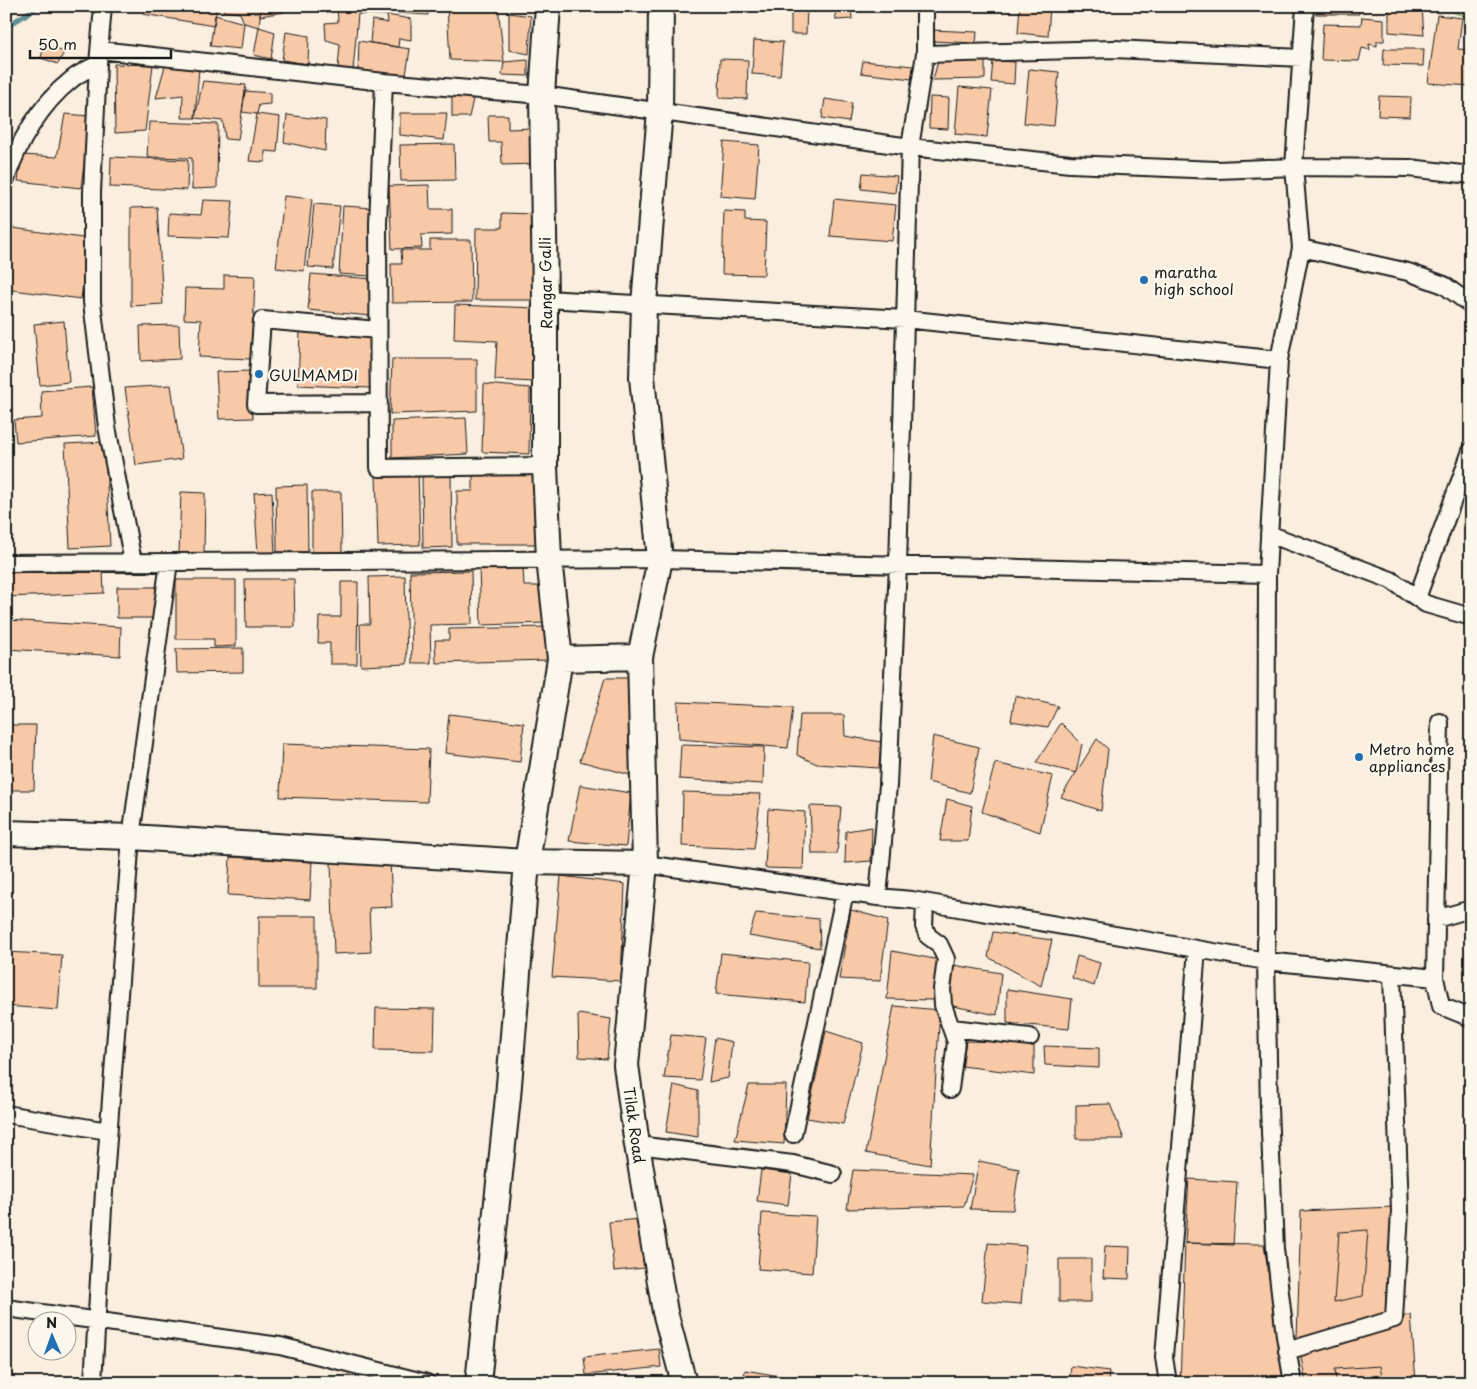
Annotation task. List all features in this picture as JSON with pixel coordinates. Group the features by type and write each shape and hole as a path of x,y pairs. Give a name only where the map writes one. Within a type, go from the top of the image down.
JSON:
{"street":[{"path":"103,6 92,192 92,302 107,427 133,562"},
{"name":"Rangar Galli","path":"478,1383 508,1097 527,862 560,659 549,559 545,466 542,95 548,6"},
{"name":"Tilak Road","path":"661,6 660,111 644,304 642,377 660,559 640,657 645,864 626,1065 637,1145 665,1312 684,1383"},
{"path":"878,897 888,785 898,565 910,146 925,54 925,6"},
{"path":"1293,1383 1287,1351 1275,1249 1269,1108 1266,960 1267,574 1278,360 1302,248 1294,168 1304,6"},
{"path":"925,54 1114,49 1302,58"},
{"path":"6,179 13,158 43,108 72,79 99,57 542,95 910,146 1070,164 1217,170 1409,168 1471,175"},
{"path":"384,82 378,223 379,468 545,466"},
{"path":"1302,248 1408,272 1444,285 1471,305"},
{"path":"545,299 905,319 1278,360"},
{"path":"378,330 262,320 256,404 379,403"},
{"path":"1417,598 1471,451"},
{"path":"1269,534 1391,580 1426,604 1471,617"},
{"path":"6,563 660,559 1267,574"},
{"path":"93,1383 108,1131 131,837 169,562"},
{"path":"560,659 640,657"},
{"path":"1440,722 1435,978 1441,1006 1471,1018"},
{"path":"6,833 131,837 527,862 645,864 925,903 1266,960 1435,978"},
{"path":"793,1134 845,892"},
{"path":"925,903 924,926 928,936 940,944 946,959 942,989 943,1005 956,1042 950,1089"},
{"path":"1436,919 1471,909"},
{"path":"1168,1383 1164,1357 1197,949"},
{"path":"1287,1351 1394,1318 1400,1211 1392,974"},
{"path":"952,1028 1030,1037"},
{"path":"6,1114 108,1131"},
{"path":"637,1145 793,1164 833,1174"},
{"path":"6,1308 280,1346 427,1383"}],"green space":[{"path":"1445,6 1471,6 1471,31 1464,16 1443,9"}],"building":[{"path":"145,6 217,6 214,26 143,14"},
{"path":"224,6 261,6 259,27 244,23 240,13 223,11"},
{"path":"261,6 285,6 284,12 260,16"},
{"path":"337,6 387,6 387,15 358,14 353,71 338,68 340,44 326,40 325,23 338,22"},
{"path":"397,6 428,6 428,15 398,13"},
{"path":"447,6 498,6 504,62 450,60"},
{"path":"791,6 807,6 806,34 791,34"},
{"path":"835,6 851,6 852,19 836,20"},
{"path":"1020,6 1050,6 1048,36 1018,33"},
{"path":"1316,6 1359,6 1359,14 1316,14"},
{"path":"1389,7 1422,8 1424,35 1389,32"},
{"path":"509,13 531,16 529,54 509,50"},
{"path":"215,15 244,23 241,49 210,46"},
{"path":"387,15 411,19 411,40 399,38 398,47 370,43 372,20 388,23"},
{"path":"1437,15 1462,18 1458,49 1471,50 1471,86 1428,83"},
{"path":"1362,17 1384,19 1384,41 1377,41 1377,46 1369,44 1370,50 1362,48 1359,61 1321,60 1323,24 1361,25"},
{"path":"259,27 275,32 271,59 254,55"},
{"path":"932,30 977,32 976,43 932,41"},
{"path":"286,32 309,36 308,64 282,60"},
{"path":"754,40 783,42 780,76 752,74"},
{"path":"359,41 410,49 406,75 358,71"},
{"path":"44,45 64,52 58,64 41,58"},
{"path":"1384,49 1424,49 1423,66 1383,65"},
{"path":"720,59 748,60 747,99 719,98"},
{"path":"528,60 528,76 502,75 504,62"},
{"path":"863,61 913,66 912,79 861,73"},
{"path":"938,61 985,61 985,79 933,80"},
{"path":"993,61 1015,62 1014,84 991,82"},
{"path":"114,64 153,65 145,131 115,133"},
{"path":"165,66 199,68 195,118 182,118 183,95 156,98"},
{"path":"1029,69 1059,72 1054,126 1024,123"},
{"path":"203,81 246,85 238,140 225,139 223,121 195,118"},
{"path":"959,87 992,90 987,137 955,134"},
{"path":"245,91 270,93 270,104 259,105 257,114 242,112"},
{"path":"452,92 474,95 469,117 452,117"},
{"path":"1379,96 1411,97 1410,117 1378,116"},
{"path":"930,97 949,98 948,129 929,128"},
{"path":"825,99 852,103 849,122 822,118"},
{"path":"400,113 447,113 444,140 400,135"},
{"path":"65,114 90,116 81,188 18,181 22,155 57,157"},
{"path":"257,114 280,117 277,152 265,151 265,162 249,161"},
{"path":"287,115 326,120 325,151 284,142"},
{"path":"488,115 508,115 508,129 534,128 535,164 502,165 501,142 489,142"},
{"path":"149,122 218,124 217,188 192,189 192,158 147,157"},
{"path":"724,142 759,145 755,199 720,196"},
{"path":"454,144 455,180 401,181 400,145"},
{"path":"111,157 188,160 187,190 110,187"},
{"path":"863,173 897,176 895,193 861,189"},
{"path":"429,185 430,209 452,209 452,234 421,235 422,248 392,249 389,186"},
{"path":"284,196 312,199 304,271 276,268"},
{"path":"834,199 896,205 892,241 830,236"},
{"path":"203,200 233,201 229,238 168,236 169,213 201,215"},
{"path":"314,204 340,206 333,269 308,267"},
{"path":"343,206 374,208 370,276 339,274"},
{"path":"157,207 163,304 131,306 131,208"},
{"path":"724,211 745,212 745,221 766,222 764,275 722,274"},
{"path":"502,213 536,214 534,300 475,300 476,228 502,228"},
{"path":"6,227 89,239 81,299 6,289"},
{"path":"430,240 471,240 472,302 392,303 391,264 402,264 401,250 430,250"},
{"path":"311,274 374,279 371,316 308,310"},
{"path":"224,275 255,276 252,359 199,357 201,320 184,319 185,288 224,289"},
{"path":"455,305 537,308 535,382 495,380 497,341 454,339"},
{"path":"64,321 69,382 40,385 34,324"},
{"path":"179,325 180,359 141,361 140,326"},
{"path":"300,331 373,334 370,388 298,385"},
{"path":"392,359 477,359 477,411 390,414"},
{"path":"251,371 253,418 219,419 216,372"},
{"path":"484,384 530,388 529,454 482,452"},
{"path":"171,385 182,459 136,465 125,388"},
{"path":"92,387 96,436 16,442 14,420 42,418 41,391"},
{"path":"466,418 468,454 392,458 392,421"},
{"path":"105,442 110,546 70,548 65,444"},
{"path":"473,469 543,469 542,544 457,544 457,491 473,491"},
{"path":"418,472 420,545 378,546 376,473"},
{"path":"422,473 451,473 452,547 423,548"},
{"path":"307,485 308,552 277,552 276,486"},
{"path":"181,492 205,493 204,555 179,554"},
{"path":"272,492 275,553 258,554 254,493"},
{"path":"312,492 341,492 342,552 312,552"},
{"path":"523,567 524,586 544,586 546,623 481,625 479,568"},
{"path":"103,570 104,593 6,597 6,573"},
{"path":"471,571 472,624 430,625 431,663 412,663 410,572"},
{"path":"405,576 407,664 361,666 360,624 370,624 369,577"},
{"path":"245,579 294,579 295,627 246,627"},
{"path":"176,580 236,580 236,646 214,647 214,639 176,639"},
{"path":"341,582 358,582 357,664 330,664 330,643 318,643 319,617 341,617"},
{"path":"117,587 156,587 156,618 117,618"},
{"path":"6,620 121,627 120,656 6,649"},
{"path":"548,627 548,660 436,663 435,640 449,640 449,629"},
{"path":"243,648 243,672 177,673 176,649"},
{"path":"605,678 631,678 634,776 580,761"},
{"path":"1015,696 1058,706 1048,727 1011,721"},
{"path":"678,702 793,707 788,748 679,739"},
{"path":"449,714 524,723 520,762 445,753"},
{"path":"800,715 844,715 845,736 881,742 879,768 817,764 797,755"},
{"path":"1061,723 1082,744 1076,773 1036,763"},
{"path":"6,725 36,725 34,790 6,790"},
{"path":"933,736 979,747 970,793 928,782"},
{"path":"1097,739 1108,749 1101,811 1061,797"},
{"path":"282,744 429,749 427,802 280,797"},
{"path":"681,745 764,747 763,784 679,779"},
{"path":"995,763 1053,776 1040,832 982,812"},
{"path":"580,785 631,793 626,846 569,841"},
{"path":"683,792 761,794 754,849 682,846"},
{"path":"947,799 972,806 968,841 940,841"},
{"path":"810,806 841,807 837,854 812,854"},
{"path":"768,809 805,812 803,869 765,868"},
{"path":"872,827 871,861 845,863 846,831"},
{"path":"6,848 11,849 6,892"},
{"path":"230,857 312,862 310,900 228,895"},
{"path":"390,859 392,907 369,908 371,952 334,954 331,861"},
{"path":"561,876 625,884 621,981 552,977"},
{"path":"851,910 888,920 880,981 839,979"},
{"path":"756,913 819,919 820,948 749,936"},
{"path":"259,916 317,916 317,988 259,988"},
{"path":"993,932 1052,940 1041,986 988,957"},
{"path":"892,951 940,960 932,1000 887,999"},
{"path":"6,952 62,955 58,1010 6,1006"},
{"path":"721,953 808,962 805,1002 716,994"},
{"path":"1077,956 1100,963 1094,986 1072,978"},
{"path":"953,965 1001,973 997,1015 948,1005"},
{"path":"1007,989 1072,999 1069,1029 1007,1023"},
{"path":"894,1006 940,1010 930,1165 866,1153"},
{"path":"376,1008 435,1009 434,1051 375,1050"},
{"path":"578,1014 611,1019 607,1059 579,1057"},
{"path":"826,1031 863,1043 843,1124 807,1118"},
{"path":"671,1035 706,1038 700,1080 664,1078"},
{"path":"715,1038 732,1042 728,1078 709,1082"},
{"path":"966,1041 1034,1043 1034,1075 962,1066"},
{"path":"1044,1046 1099,1048 1099,1068 1045,1065"},
{"path":"674,1085 698,1091 698,1137 666,1132"},
{"path":"749,1085 786,1085 784,1144 735,1140"},
{"path":"1110,1104 1124,1139 1076,1139 1076,1105"},
{"path":"1466,1127 1471,1127 1471,1154 1464,1154"},
{"path":"979,1161 1019,1169 1013,1210 970,1209"},
{"path":"761,1170 792,1174 788,1205 757,1201"},
{"path":"853,1170 973,1175 964,1206 847,1209"},
{"path":"1189,1179 1237,1182 1233,1245 1185,1243"},
{"path":"1393,1207 1389,1313 1297,1339 1301,1211"},
{"path":"762,1213 816,1216 812,1273 758,1269"},
{"path":"639,1219 644,1268 614,1271 609,1222"},
{"path":"1368,1230 1363,1296 1334,1302 1339,1232"},
{"path":"988,1243 1026,1246 1021,1304 982,1301"},
{"path":"1185,1243 1264,1244 1285,1383 1180,1383"},
{"path":"1105,1246 1130,1247 1129,1279 1103,1278"},
{"path":"1059,1259 1091,1259 1091,1302 1059,1302"},
{"path":"1411,1314 1416,1383 1306,1383 1300,1353"},
{"path":"659,1349 661,1367 586,1375 584,1357"},
{"path":"1071,1366 1109,1371 1108,1383 1069,1383"},
{"path":"1380,1366 1383,1383 1336,1383 1335,1369"},
{"path":"745,1370 820,1383 743,1383"},
{"path":"905,1377 951,1383 904,1383"}],"waterway":[{"path":"6,27 39,6"}],"place":[{"name":"maratha high school","path":"1144,280"},
{"name":"GULMAMDI","path":"259,374"},
{"name":"Metro home appliances","path":"1359,757"}]}
